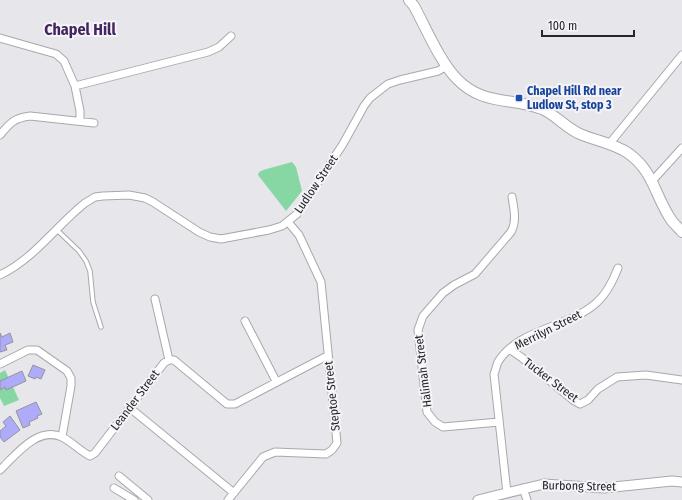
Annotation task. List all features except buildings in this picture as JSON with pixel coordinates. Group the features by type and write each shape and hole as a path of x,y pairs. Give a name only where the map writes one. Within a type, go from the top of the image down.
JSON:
{"main road":[{"path":"409,0 414,6 447,66 457,79 468,89 492,100 528,105 543,110 580,134 610,143 628,153 642,166 653,180 663,204 672,220 682,232"}],"street":[{"path":"74,86 208,52 219,47 230,36"},
{"path":"0,38 56,54 64,61 74,86 80,110 80,121"},
{"path":"610,143 682,55"},
{"name":"Ludlow Street","path":"0,275 12,270 25,260 56,229 85,203 95,197 128,195 145,198 210,238 221,239 269,230 282,226 296,214 343,144 370,98 388,84 438,71 447,66"},
{"path":"0,135 10,123 20,117 30,116 94,123"},
{"path":"653,180 682,148"},
{"name":"Halimah Street","path":"499,422 443,427 435,422 427,412 418,330 423,316 443,293 454,285 475,274 484,266 511,232 514,226 512,197"},
{"name":"Steptoe Street","path":"228,500 263,457 275,452 326,454 332,450 337,443 321,282 299,235 288,222"},
{"name":"Merrilyn Street","path":"507,493 494,374 498,363 520,341 583,313 595,304 604,294 614,278 618,268"},
{"path":"155,299 169,360"},
{"path":"245,321 276,381"},
{"path":"0,364 28,350 37,350 68,371 71,378 71,386 62,437 45,435 35,438 0,470"},
{"name":"Tucker Street","path":"510,350 580,404 588,400 598,389 617,377 646,375 682,380"},
{"name":"Leander Street","path":"62,437 90,456 95,453 164,363 169,360 174,360 227,404 235,404 276,381 323,357 328,356"},
{"path":"130,408 234,493"},
{"path":"119,476 148,500"},
{"name":"Burbong Street","path":"478,500 544,484 604,488 672,481 682,482"},
{"path":"114,488 134,500"},
{"path":"523,488 527,500"}],"lane":[{"path":"56,229 79,251 86,261 90,271 93,302 100,326"}],"green space":[{"path":"292,162 296,167 302,191 286,211 258,175 259,172 263,170"},
{"path":"5,370 19,400 4,406 0,398 0,373"}],"place":[{"name":"Chapel Hill Rd near Ludlow St, stop 3","path":"519,98"}],"district":[{"name":"Chapel Hill","path":"80,29"}]}
